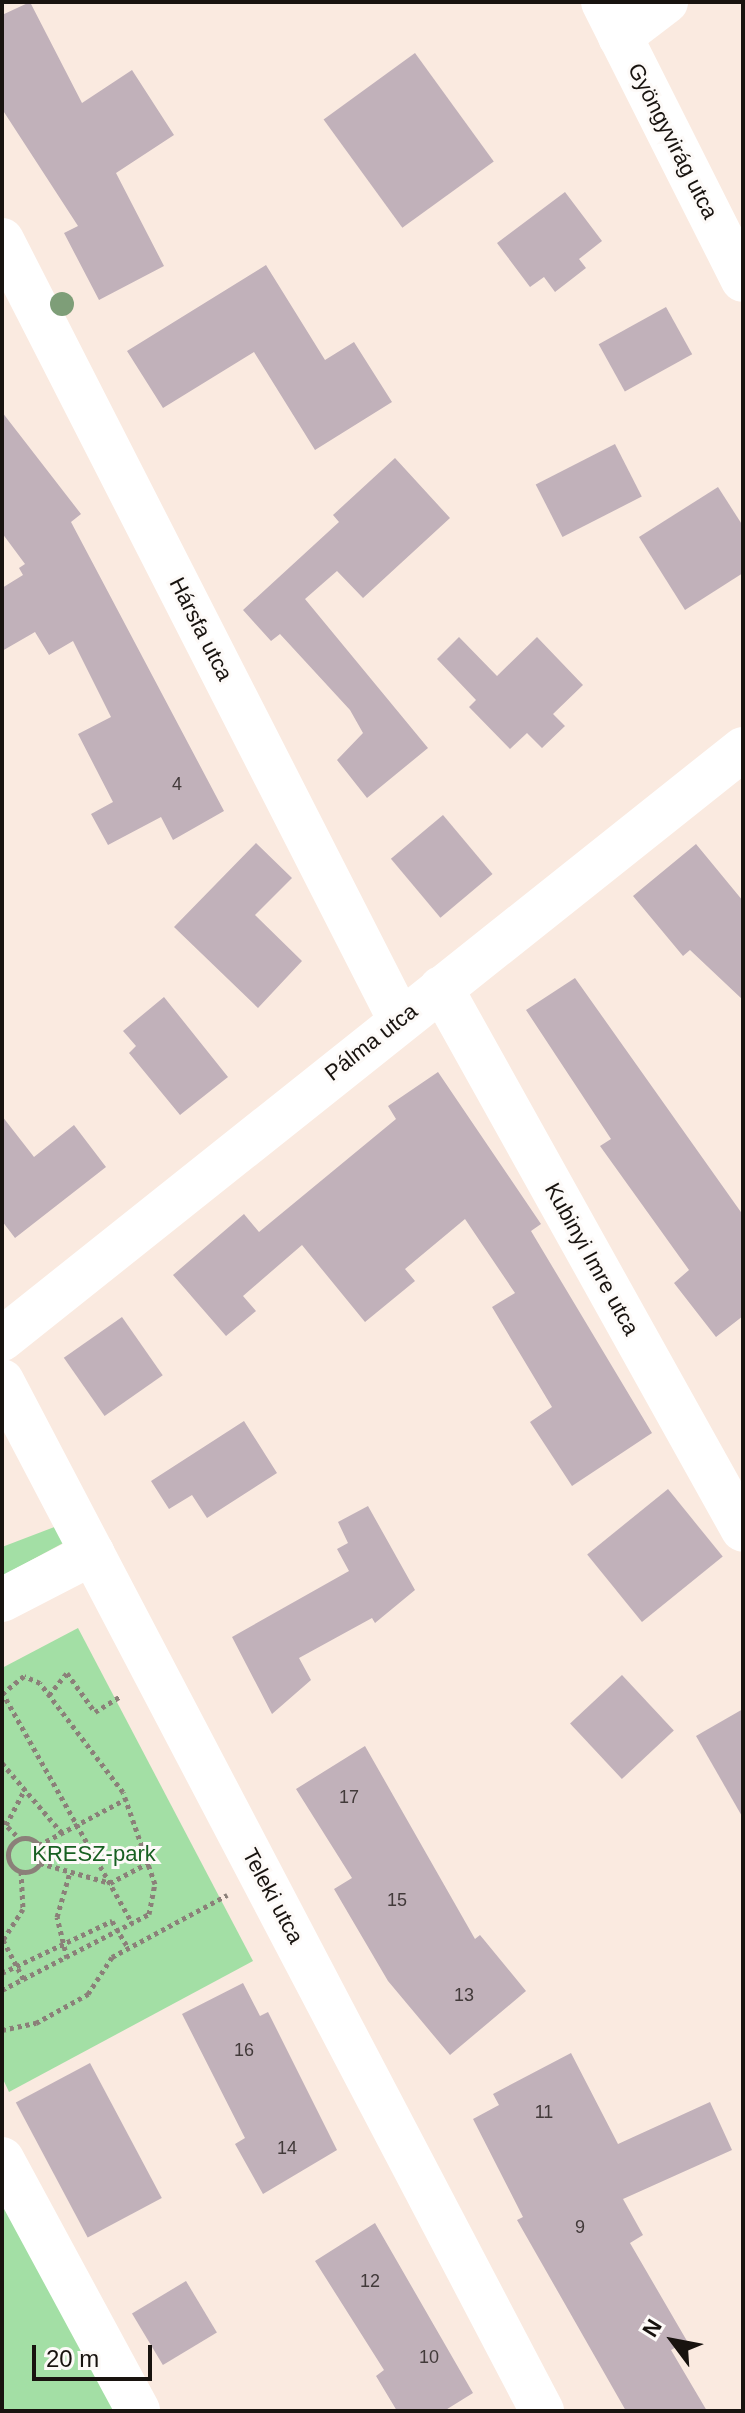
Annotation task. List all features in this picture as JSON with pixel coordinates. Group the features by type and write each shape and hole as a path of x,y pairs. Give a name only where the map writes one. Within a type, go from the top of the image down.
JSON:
{"street":[{"path":"612,20 666,2"},
{"name":"Gyöngyvirág utca","path":"612,20 743,280"},
{"name":"Hársfa utca","path":"2,240 399,1018"},
{"name":"Pálma utca","path":"2,1339 399,1018 743,749"},
{"name":"Kubinyi Imre utca","path":"441,988 743,1530"},
{"name":"Teleki utca","path":"2,1381 542,2411"},
{"path":"2,1600 93,1553"},
{"path":"7,2182 138,2411"}],"path":[{"path":"49,1695 67,1673 95,1712 158,1677"},
{"path":"2,1990 118,1931 132,1923 155,1904 150,1862 126,1799 49,1695 24,1676 3,1692 132,1923"},
{"path":"2,1763 62,1833"},
{"path":"25,1789 4,1823 20,1839 39,1845 126,1799"},
{"path":"2,1866 10,1862 20,1839"},
{"path":"39,1845 40,1863"},
{"path":"10,1862 21,1871 23,1909 3,1940 24,1980"},
{"path":"21,1871 40,1863 110,1883 150,1862"},
{"path":"67,1958 57,1917 70,1872"},
{"path":"2,2030 36,2023 88,1994 112,1957 263,1876"},
{"path":"2,1973 112,1921 128,1948"}],"green space":[{"path":"57,1526 65,1542 2,1576 2,1547"},
{"name":"KRESZ-park","path":"78,1628 253,1961 9,2092 2,2077 2,1668"},
{"path":"2,2195 120,2411 2,2411"}],"building":[{"path":"30,2 82,103 132,70 174,135 116,173 164,266 99,300 64,233 78,226 2,109 2,15"},
{"path":"415,53 494,161 402,228 324,119"},
{"path":"565,192 602,241 579,259 586,268 555,292 544,277 530,287 497,243"},
{"path":"266,265 325,360 354,342 392,402 315,450 254,352 163,408 127,351"},
{"path":"666,307 692,354 625,392 599,344"},
{"path":"2,412 81,514 71,522 224,811 173,840 161,817 108,845 91,814 113,802 78,734 111,717 73,641 49,655 35,632 2,651 2,588 23,575 19,568 25,564 2,533"},
{"path":"615,444 642,497 562,537 536,484"},
{"path":"395,458 450,518 363,598 337,571 305,599 428,748 367,798 337,760 363,733 350,710 280,634 271,641 243,610 339,522 333,515"},
{"path":"718,487 743,526 743,573 685,610 639,537"},
{"path":"459,637 497,676 537,637 583,685 553,714 565,726 542,748 527,733 510,749 469,707 476,700 437,659"},
{"path":"443,815 492,874 440,918 391,859"},
{"path":"256,843 292,878 255,915 302,961 258,1008 174,927"},
{"path":"696,844 743,901 743,1000 690,950 683,956 633,896"},
{"path":"575,978 743,1215 743,1316 716,1337 674,1283 689,1270 600,1146 611,1139 526,1010"},
{"path":"164,997 228,1077 180,1115 129,1053 136,1046 123,1031"},
{"path":"438,1072 541,1224 531,1231 652,1433 572,1486 530,1422 552,1407 492,1307 515,1293 465,1219 405,1269 415,1281 365,1322 302,1245 243,1296 256,1311 226,1336 173,1275 244,1214 259,1232 396,1119 388,1106"},
{"path":"2,1116 34,1157 74,1125 106,1167 15,1238 2,1221"},
{"path":"122,1317 163,1375 105,1416 64,1358"},
{"path":"244,1421 277,1473 207,1518 192,1495 169,1509 151,1481"},
{"path":"668,1489 723,1557 642,1622 587,1554"},
{"path":"368,1506 415,1590 375,1623 372,1618 299,1658 311,1680 272,1714 232,1637 349,1571 337,1549 348,1543 338,1522"},
{"path":"622,1675 674,1731 622,1779 570,1723"},
{"path":"743,1709 743,1818 696,1736"},
{"path":"365,1746 475,1939 480,1935 526,1991 450,2055 388,1981 334,1889 352,1878 296,1789"},
{"path":"243,1983 260,2016 268,2012 337,2150 263,2194 235,2144 245,2138 182,2014"},
{"path":"571,2053 618,2144 710,2102 732,2150 623,2199 643,2235 630,2243 687,2341 671,2350 707,2411 626,2411 517,2220 523,2217 473,2119 499,2105 493,2094"},
{"path":"90,2063 162,2198 88,2238 16,2102"},
{"path":"375,2223 473,2393 444,2411 397,2411 376,2376 384,2370 315,2261"},
{"path":"186,2281 217,2332 163,2365 132,2313"}]}
